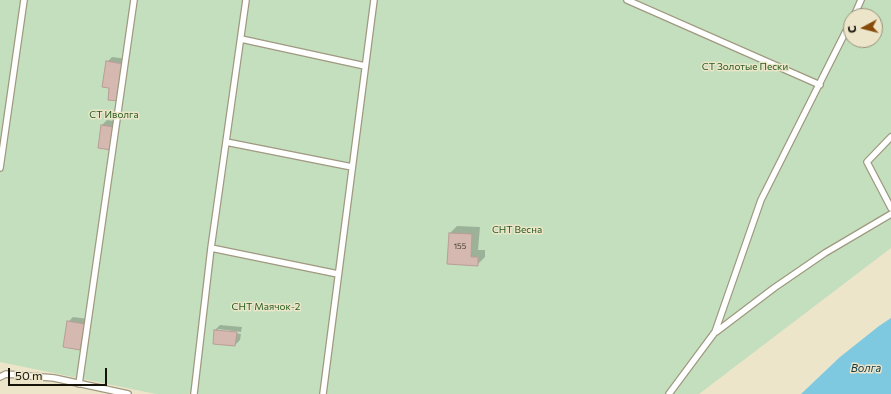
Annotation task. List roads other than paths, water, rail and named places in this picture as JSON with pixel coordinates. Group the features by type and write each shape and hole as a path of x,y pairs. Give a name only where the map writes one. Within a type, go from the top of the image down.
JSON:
{"lane":[{"path":"0,168 24,0"},
{"path":"79,384 134,0"},
{"path":"194,394 211,248 246,0"},
{"path":"323,394 374,0"},
{"path":"627,0 820,85"},
{"path":"715,332 761,200 843,38"},
{"path":"241,39 365,66"},
{"path":"891,137 867,162 891,208"},
{"path":"226,142 352,167"},
{"path":"669,394 715,332 824,253 891,214"},
{"path":"211,248 338,274"},
{"path":"0,377 6,374 54,378 128,394"}],"water":[{"name":"Волга","path":"891,318 891,394 801,394 840,357"}],"park label":[{"name":"СТ Золотые Пески","path":"745,67"},
{"name":"СТ Иволга","path":"114,115"},
{"name":"СНТ Весна","path":"517,230"},
{"name":"СНТ Маячок-2","path":"266,307"}]}
